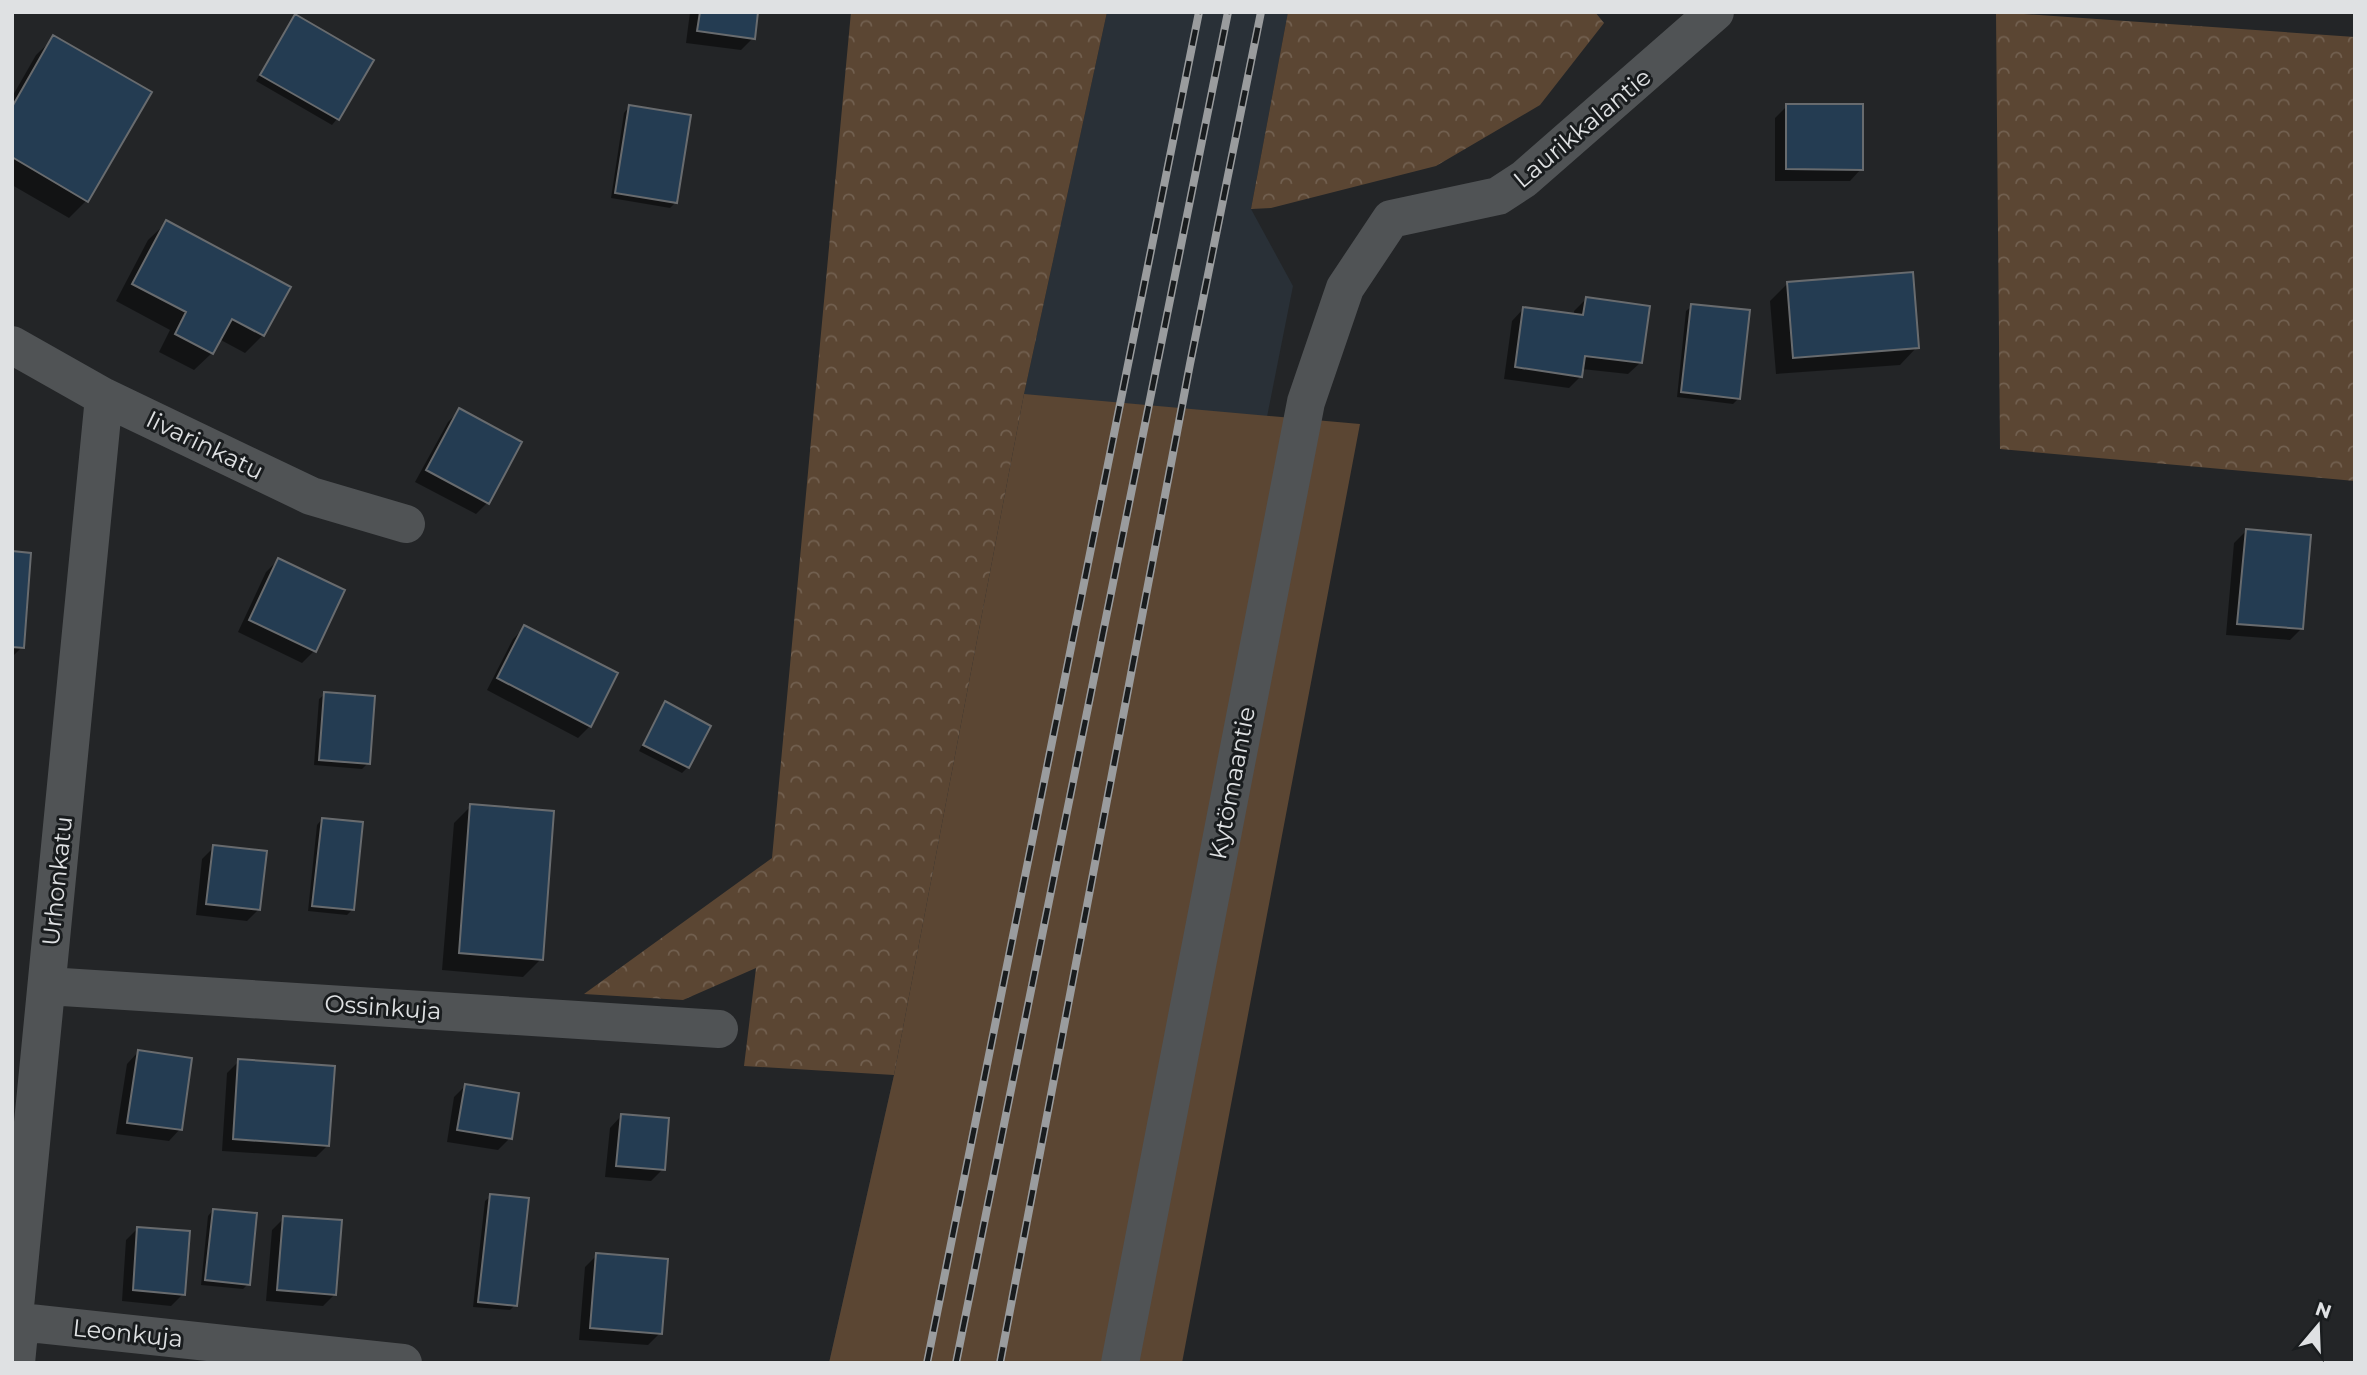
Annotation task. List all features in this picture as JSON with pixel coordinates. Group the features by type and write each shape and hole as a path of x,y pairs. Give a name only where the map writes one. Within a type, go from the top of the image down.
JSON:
{"street":[{"name":"Laurikkalantie","path":"1391,219 1499,196 1524,180 1715,12"},
{"name":"Kytömaantie","path":"1120,1363 1306,402 1345,288 1391,219"},
{"name":"Iivarinkatu","path":"12,345 104,397 311,496 406,524"},
{"name":"Urhonkatu","path":"16,1363 20,1322 14,1317 104,397"},
{"name":"Ossinkuja","path":"47,986 719,1029"},
{"name":"Leonkuja","path":"20,1322 403,1363"}],"shaded area":[{"path":"1107,12 1288,12 1251,209 1293,286 1079,1363 829,1363 894,1075 1024,394"}],"green space":[{"path":"851,12 1107,12 1024,394 894,1075 744,1066 756,968 683,1000 584,994 772,858"},
{"path":"1288,12 1595,12 1604,23 1540,105 1436,166 1271,208 1251,209"},
{"path":"1996,12 2355,37 2355,481 2000,449"},
{"path":"1024,394 1360,424 1182,1363 829,1363 894,1075"}],"building":[{"path":"700,12 758,12 755,39 697,31"},
{"path":"295,14 374,60 339,120 260,75"},
{"path":"53,35 152,92 88,202 12,157 12,107"},
{"path":"1786,104 1863,104 1863,170 1786,169"},
{"path":"629,105 691,115 677,203 615,193"},
{"path":"166,220 291,287 264,336 232,319 213,354 175,334 186,312 132,284"},
{"path":"1913,272 1919,348 1793,358 1787,282"},
{"path":"1586,297 1650,306 1642,363 1585,356 1582,377 1515,367 1523,307 1583,315"},
{"path":"1691,304 1750,310 1740,399 1681,392"},
{"path":"459,408 522,442 489,504 426,470"},
{"path":"2246,529 2311,535 2303,629 2237,624"},
{"path":"12,551 31,553 24,648 12,647"},
{"path":"278,558 345,590 316,652 249,620"},
{"path":"524,625 618,673 591,727 497,678"},
{"path":"324,692 375,696 370,764 319,760"},
{"path":"665,701 711,726 689,768 643,745"},
{"path":"470,804 554,811 543,960 459,953"},
{"path":"322,818 363,822 354,910 312,906"},
{"path":"213,845 267,851 260,910 206,904"},
{"path":"138,1050 192,1058 182,1130 127,1123"},
{"path":"238,1059 335,1066 329,1146 233,1139"},
{"path":"465,1084 519,1093 512,1139 457,1130"},
{"path":"621,1114 669,1118 665,1170 616,1166"},
{"path":"490,1194 529,1198 517,1306 478,1302"},
{"path":"213,1209 257,1213 250,1285 205,1280"},
{"path":"283,1216 342,1220 336,1295 277,1290"},
{"path":"137,1227 190,1231 185,1295 133,1290"},
{"path":"596,1253 668,1259 662,1334 590,1328"}],"railway":[{"path":"927,1363 1199,12"},
{"path":"956,1363 1228,12"},
{"path":"1000,1363 1190,364 1261,12"}]}
